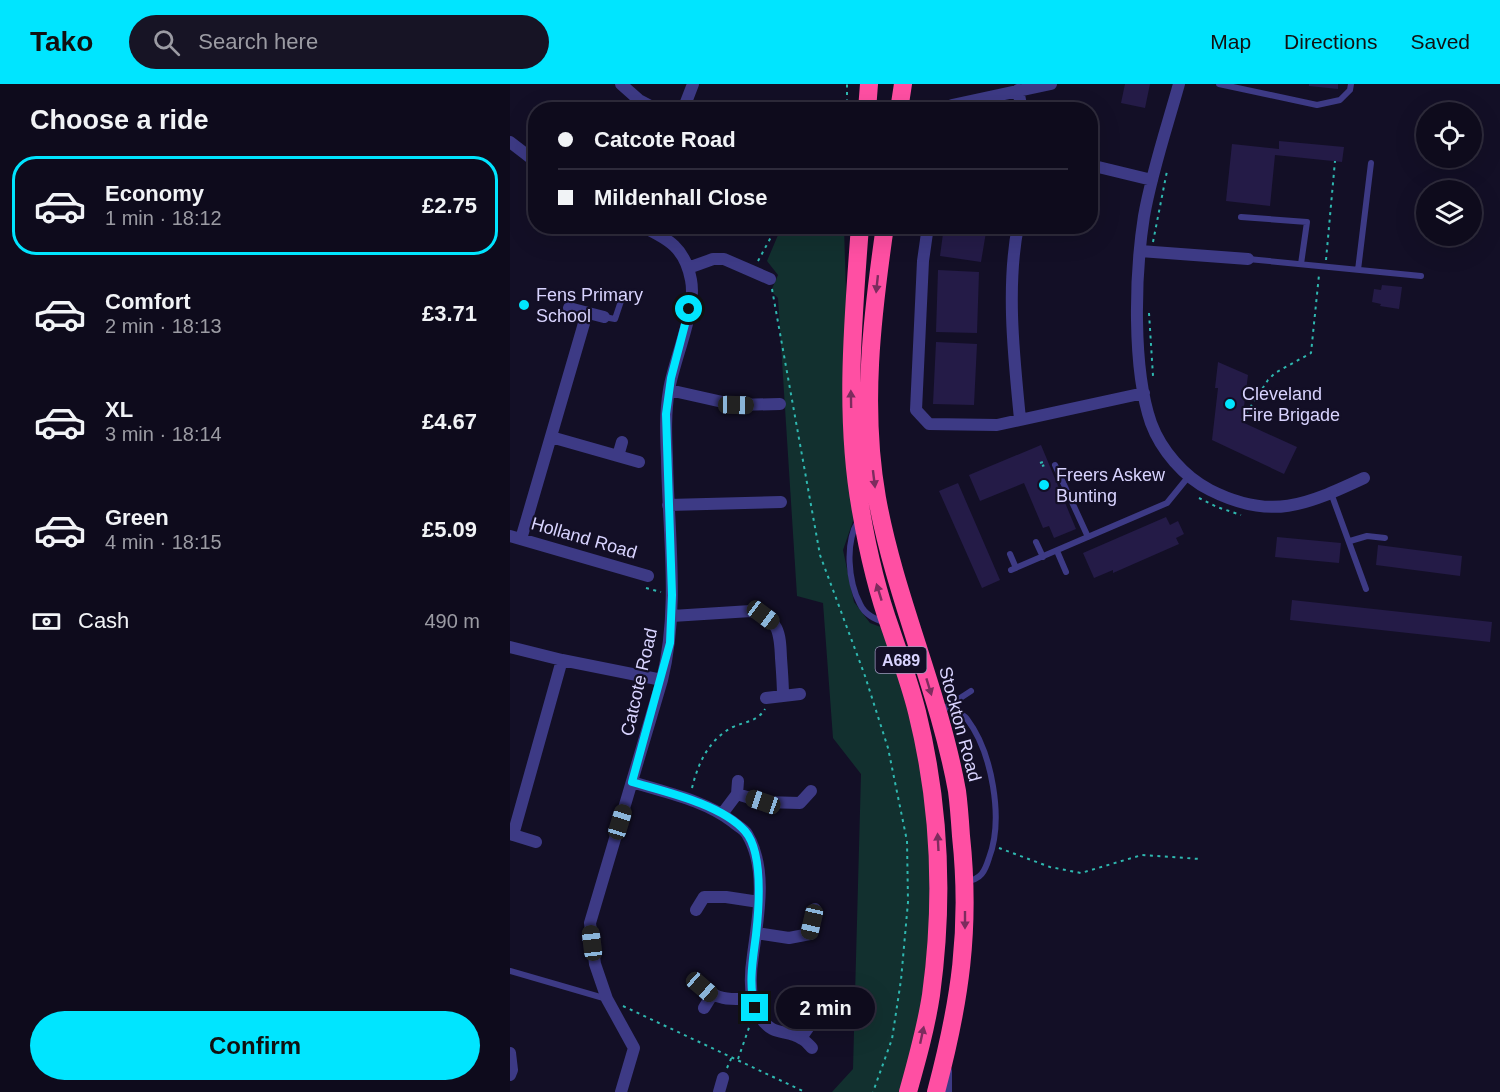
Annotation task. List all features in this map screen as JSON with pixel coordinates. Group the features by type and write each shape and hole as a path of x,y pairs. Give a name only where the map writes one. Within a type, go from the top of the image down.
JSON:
{"highway":[{"path":"868,102 869,84"},
{"path":"900,102 903,84"},
{"name":"A689","path":"860,234 851,370 855,463 861,515 872,568 917,709 930,764 938,851 937,942 930,997 908,1092"},
{"name":"Stockton Road","path":"884,234 871,348 868,407 876,496 888,553 942,710 957,792 965,881 961,978 954,1019 936,1092"}],"street":[{"path":"621,84 643,102"},
{"path":"686,102 693,84"},
{"path":"965,102 1051,84"},
{"path":"1179,84 1144,216 1146,251 1137,301 1138,335 1149,389 1151,424 1185,481 1204,487 1230,500 1254,506 1281,508 1304,503 1364,478"},
{"path":"1018,90 1020,102"},
{"path":"510,142 528,156"},
{"path":"1098,167 1152,180"},
{"name":"Catcote Road","path":"621,1092 634,1048 607,999 595,964 590,922 662,680 670,643 672,595 666,414 669,390 692,294 688,268 679,249 669,240 657,234"},
{"path":"927,234 923,261 916,410 929,424 997,425 1149,389"},
{"path":"1017,234 1012,332 1020,418"},
{"path":"1146,251 1248,259"},
{"path":"688,268 713,259 724,259 770,279"},
{"path":"569,308 604,317"},
{"path":"516,537 551,437 587,313"},
{"path":"669,390 736,405 763,401 780,404"},
{"path":"551,437 639,462"},
{"path":"618,456 622,442"},
{"path":"669,505 781,502"},
{"name":"Holland Road","path":"516,537 648,576"},
{"path":"672,616 751,611 763,615 780,633 783,696"},
{"path":"510,647 662,680"},
{"path":"536,842 512,835 562,660"},
{"path":"766,698 800,694"},
{"path":"632,782 688,799 722,814 746,832 759,871 759,902 751,967 752,999 757,1012 768,1027 780,1033 801,1038 812,1048"},
{"path":"722,814 738,787 763,802 804,807 811,791"},
{"path":"696,910 702,893 759,902"},
{"path":"756,933 789,938 810,934 815,909"},
{"path":"704,1008 707,991 721,999 752,999"},
{"path":"801,1038 810,1025"},
{"path":"510,1053 512,1070 510,1076"},
{"path":"945,1058 946,1092"},
{"path":"720,1092 723,1078"}],"lane":[{"path":"1219,84 1317,105 1340,100 1350,90 1351,84"},
{"path":"1358,270 1371,163"},
{"path":"1240,217 1307,222 1301,264"},
{"path":"1248,259 1421,276"},
{"path":"604,317 615,319 624,292"},
{"path":"1055,465 1088,537"},
{"path":"1010,554 1013,569 1043,557 1167,503 1185,481"},
{"path":"1331,493 1366,589"},
{"path":"1350,541 1367,536 1385,537"},
{"path":"1036,542 1043,557"},
{"path":"1057,551 1066,572"},
{"path":"942,710 970,691"},
{"path":"942,710 966,717 983,749 996,802 994,846 984,874 974,881 965,881"},
{"path":"510,971 607,999"}],"path":[{"path":"847,102 848,84"},
{"path":"1242,420 1268,380 1311,353 1319,274 1324,274 1325,266 1335,161"},
{"path":"1146,251 1167,168"},
{"path":"752,271 773,234"},
{"path":"770,279 820,555 865,676 888,748 907,841 908,902 901,980 892,1040 873,1092"},
{"path":"1149,304 1149,389"},
{"path":"1185,481 1205,502 1244,516"},
{"path":"648,576 644,587 672,595"},
{"path":"688,799 698,766 707,750 722,734 756,719 765,709 766,698"},
{"path":"994,846 1050,867 1081,873 1142,855 1200,859"},
{"path":"607,999 805,1092"},
{"path":"738,1060 757,1012"},
{"path":"723,1078 731,1059 738,1060"}],"green space":[{"path":"778,234 844,234 853,521 843,550 854,602 870,623 886,629 914,732 930,814 933,895 920,1017 900,1092 832,1092 853,1069 861,774 833,738 823,603 797,596 778,298 771,291 778,275 767,261"}],"building":[{"path":"1125,84 1150,84 1145,108 1121,103"},
{"path":"1309,84 1338,84 1338,89 1309,86"},
{"path":"1279,141 1344,147 1342,162 1275,155 1270,206 1226,201 1232,144 1279,149"},
{"path":"943,234 986,234 981,262 940,256"},
{"path":"938,270 979,272 977,333 936,332"},
{"path":"1382,285 1402,287 1399,309 1380,306 1381,304 1372,302 1374,289 1381,290"},
{"path":"936,342 977,344 974,405 933,404"},
{"name":"Cleveland Fire Brigade","path":"1218,362 1248,375 1242,422 1297,447 1284,474 1212,440 1218,388 1215,388"},
{"path":"1041,445 1076,529 1054,538 1049,526 1043,528 1024,483 980,501 969,475"},
{"path":"958,483 1000,580 982,588 939,491"},
{"path":"1166,517 1170,525 1178,521 1184,534 1176,538 1179,544 1113,573 1113,570 1094,578 1083,553"},
{"path":"1277,537 1341,543 1339,563 1275,557"},
{"path":"1378,545 1462,556 1460,576 1376,565"},
{"path":"1292,600 1492,622 1490,642 1290,620"}],"place":[{"name":"Fens Primary School","path":"524,305"},
{"name":"Cleveland Fire Brigade","path":"1230,404"},
{"name":"Freers Askew Bunting","path":"1044,485"}],"route":[{"path":"689,309 671,378 666,414 672,595 670,643 662,680 632,782 698,802 722,814 746,832 759,871 759,902 751,967 752,999 755,1008"}]}
